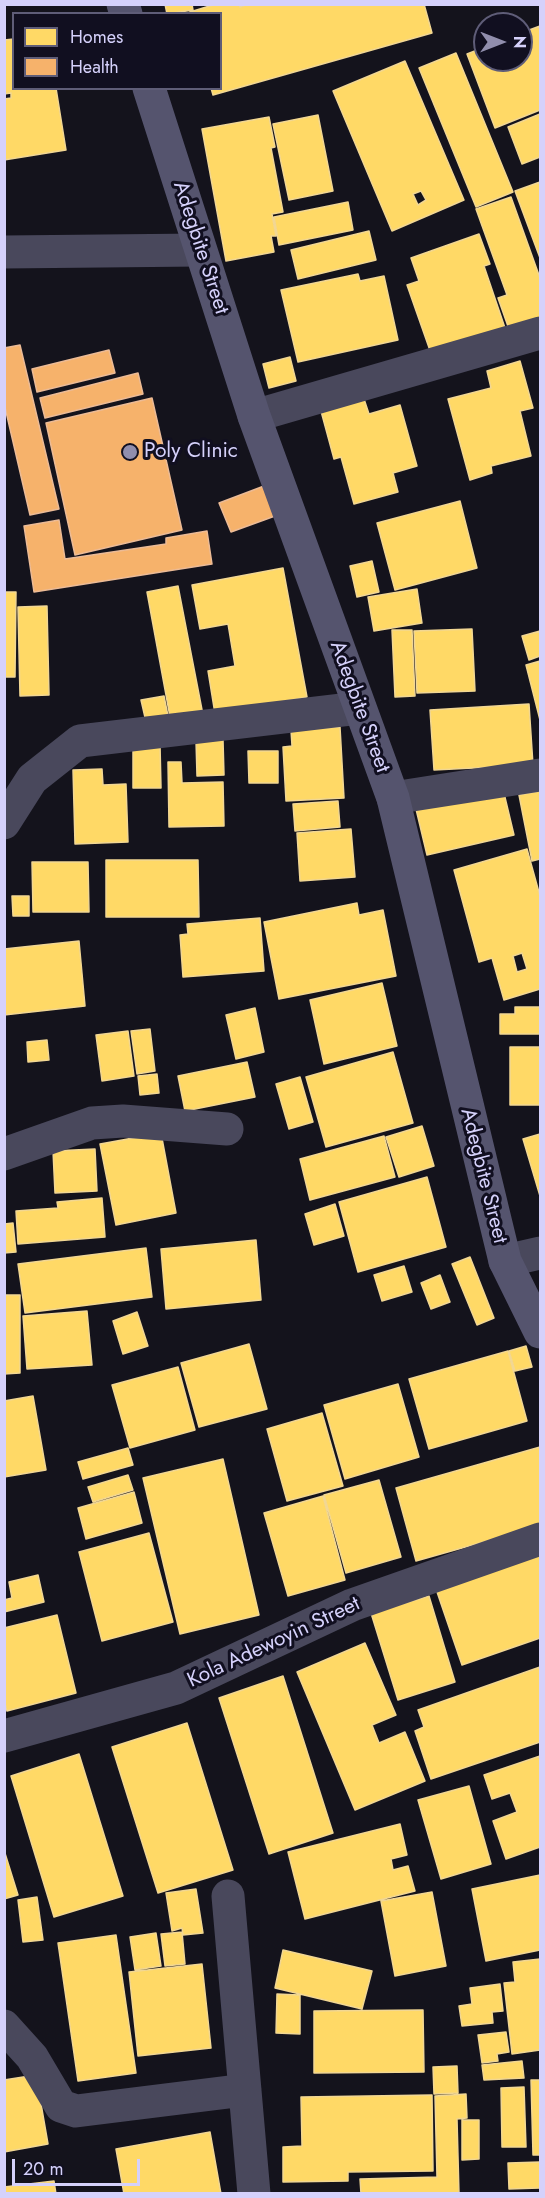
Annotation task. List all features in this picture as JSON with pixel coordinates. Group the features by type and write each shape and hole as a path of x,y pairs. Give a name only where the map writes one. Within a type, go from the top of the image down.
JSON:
{"street":[{"name":"Adegbite Street","path":"150,90 254,416 393,798 505,1261 540,1332"},
{"path":"4,252 200,250"},
{"path":"254,416 540,333"},
{"path":"4,823 32,779 80,741 359,708"},
{"path":"393,798 540,775"},
{"path":"4,1154 92,1124 123,1121 227,1129"},
{"path":"505,1261 540,1253"},
{"name":"Kola Adewoyin Street","path":"4,1736 176,1688 352,1605 540,1539"},
{"path":"228,1896 254,2193"},
{"path":"4,2026 32,2057 61,2106 76,2111 245,2090"}],"building: Homes":[{"path":"165,4 192,4 193,10 167,12"},
{"path":"216,4 240,4 240,7 248,4 424,4 432,33 213,95 212,90 222,90 222,12 190,12"},
{"path":"540,26 540,110 495,128 474,72 533,72 533,29"},
{"path":"12,39 12,90 56,90 66,150 4,160 4,99 11,98 11,93 4,94 4,40"},
{"path":"473,52 473,70 467,54"},
{"path":"456,53 513,192 476,207 419,68"},
{"path":"405,61 464,200 392,231 333,91","holes":["421,191 426,200 418,205 413,194"]},
{"path":"540,114 540,157 522,164 508,127"},
{"path":"318,115 333,191 289,200 273,124"},
{"path":"269,117 275,147 271,148 283,212 272,214 276,236 271,236 274,252 226,261 202,129"},
{"path":"540,182 540,258 515,191"},
{"path":"511,197 540,278 540,321 510,332 498,298 507,295 476,209"},
{"path":"348,202 353,230 279,245 274,217"},
{"path":"369,231 376,260 298,279 291,250"},
{"path":"479,234 490,264 484,266 505,328 433,359 407,285 419,281 411,258"},
{"path":"358,274 360,281 384,276 398,340 298,362 281,290"},
{"path":"290,357 296,381 269,388 263,364"},
{"path":"520,361 533,408 520,411 531,456 491,466 492,473 470,480 448,399 491,388 487,371"},
{"path":"364,399 369,414 400,405 417,466 393,473 398,492 354,504 341,457 334,459 321,411"},
{"path":"460,501 477,568 395,590 377,523"},
{"path":"372,561 379,592 357,597 350,566"},
{"path":"283,568 307,697 215,714 208,671 235,666 228,624 200,629 192,585"},
{"path":"178,586 203,715 171,722 147,592"},
{"path":"417,589 422,623 374,631 368,597"},
{"path":"4,592 16,592 15,677 4,677"},
{"path":"47,606 49,695 20,696 18,607"},
{"path":"472,629 475,691 417,693 414,631"},
{"path":"392,630 412,630 415,696 395,697"},
{"path":"540,631 540,656 529,660 522,636"},
{"path":"540,661 540,720 526,665"},
{"path":"164,696 169,721 147,726 141,700"},
{"path":"529,704 533,765 434,770 430,710"},
{"path":"340,727 344,798 286,801 283,747 292,746 291,730"},
{"path":"223,740 224,775 197,776 196,741"},
{"path":"160,744 161,788 133,788 133,745"},
{"path":"248,751 278,751 278,783 249,783"},
{"path":"168,762 181,762 182,783 223,782 224,826 169,827"},
{"path":"102,769 103,785 126,784 128,842 75,844 73,770"},
{"path":"503,789 514,835 427,855 416,809"},
{"path":"540,791 540,859 532,861 519,795"},
{"path":"338,801 340,827 295,831 293,804"},
{"path":"351,829 355,877 300,881 297,833"},
{"path":"527,849 540,896 540,989 504,1000 492,958 479,962 454,870","holes":["522,953 527,969 517,972 513,956"]},
{"path":"106,860 198,860 199,917 106,917"},
{"path":"32,862 88,862 89,912 33,912"},
{"path":"12,896 29,896 29,916 13,916"},
{"path":"357,903 359,915 383,910 396,976 279,999 264,922"},
{"path":"260,918 264,971 183,977 180,935 188,934 187,924"},
{"path":"79,941 85,1006 4,1015 4,949"},
{"path":"382,983 397,1046 324,1064 310,1000"},
{"path":"515,1007 540,1007 540,1034 500,1034 500,1014 515,1014"},
{"path":"255,1008 264,1052 236,1059 226,1015"},
{"path":"150,1029 155,1071 137,1074 131,1031"},
{"path":"128,1031 134,1076 102,1081 96,1035"},
{"path":"47,1040 49,1060 28,1062 27,1042"},
{"path":"510,1047 540,1047 540,1105 510,1105"},
{"path":"393,1052 413,1123 326,1147 306,1077"},
{"path":"247,1062 255,1097 185,1111 178,1076"},
{"path":"157,1074 159,1093 140,1095 138,1076"},
{"path":"300,1077 313,1122 289,1129 276,1084"},
{"path":"422,1126 434,1166 399,1177 386,1137"},
{"path":"161,1133 176,1213 116,1225 100,1144"},
{"path":"540,1134 540,1196 523,1139"},
{"path":"384,1136 395,1177 310,1200 300,1159"},
{"path":"95,1149 97,1191 55,1193 53,1151"},
{"path":"427,1177 446,1247 358,1272 339,1202"},
{"path":"102,1198 105,1237 18,1244 16,1211 58,1208 57,1202"},
{"path":"335,1204 344,1236 314,1245 305,1214"},
{"path":"13,1223 16,1252 4,1253 4,1224"},
{"path":"256,1240 261,1300 166,1309 161,1249"},
{"path":"146,1248 152,1297 25,1313 18,1264"},
{"path":"470,1257 494,1318 477,1325 452,1264"},
{"path":"404,1266 412,1292 382,1301 374,1275"},
{"path":"440,1275 450,1302 431,1309 421,1283"},
{"path":"4,1295 20,1295 20,1373 4,1374"},
{"path":"87,1311 92,1365 27,1369 23,1316"},
{"path":"137,1312 148,1346 123,1354 113,1321"},
{"path":"249,1344 267,1409 199,1427 181,1363"},
{"path":"526,1346 532,1367 515,1371 509,1351"},
{"path":"508,1351 527,1421 429,1449 409,1379"},
{"path":"178,1367 195,1430 130,1448 112,1385"},
{"path":"398,1384 419,1457 345,1479 324,1405"},
{"path":"33,1396 46,1470 4,1477 4,1401"},
{"path":"322,1413 343,1486 287,1501 267,1429"},
{"path":"540,1447 540,1526 416,1561 396,1488"},
{"path":"128,1448 133,1465 83,1479 78,1462"},
{"path":"223,1459 259,1615 180,1634 143,1478"},
{"path":"128,1475 133,1490 93,1502 88,1487"},
{"path":"379,1480 401,1557 346,1573 324,1495"},
{"path":"134,1492 142,1523 86,1539 78,1508"},
{"path":"323,1496 345,1580 288,1596 264,1513"},
{"path":"149,1533 173,1622 102,1641 79,1552"},
{"path":"540,1552 540,1638 462,1665 436,1589"},
{"path":"38,1575 44,1602 4,1612 4,1600 12,1598 9,1582"},
{"path":"429,1596 455,1682 398,1700 371,1613"},
{"path":"57,1615 76,1693 7,1711 4,1700 4,1628"},
{"path":"365,1643 396,1715 372,1725 379,1743 405,1732 425,1781 355,1810 297,1672"},
{"path":"540,1667 540,1742 431,1779 415,1731 424,1727 418,1710"},
{"path":"283,1676 333,1833 269,1854 219,1698"},
{"path":"187,1723 233,1870 158,1893 112,1747"},
{"path":"79,1754 123,1896 54,1917 11,1776"},
{"path":"540,1756 540,1847 506,1859 493,1821 517,1812 510,1793 492,1799 484,1775"},
{"path":"469,1786 491,1864 441,1879 418,1800"},
{"path":"400,1824 407,1855 391,1859 393,1870 408,1866 415,1891 305,1919 288,1852"},
{"path":"4,1850 18,1895 4,1899"},
{"path":"540,1875 540,1950 486,1961 472,1889"},
{"path":"196,1889 203,1933 183,1935 182,1928 172,1931 166,1893"},
{"path":"432,1892 446,1966 395,1976 381,1901"},
{"path":"37,1897 43,1940 23,1942 18,1900"},
{"path":"182,1932 185,1964 165,1966 161,1934"},
{"path":"156,1933 161,1966 135,1970 130,1937"},
{"path":"116,1935 136,2073 78,2081 58,1943"},
{"path":"283,1950 372,1971 362,2009 275,1988"},
{"path":"540,1959 540,2050 512,2054 504,1983 515,1982 513,1962"},
{"path":"202,1964 211,2048 138,2056 129,1972"},
{"path":"500,1984 503,2011 492,2012 493,2023 462,2026 459,2006 472,2004 470,1988"},
{"path":"277,1994 300,1995 300,2034 276,2033"},
{"path":"423,2010 424,2072 314,2073 314,2011"},
{"path":"506,2032 509,2052 497,2054 498,2061 482,2063 478,2035"},
{"path":"522,2061 524,2078 484,2080 482,2065"},
{"path":"457,2066 458,2093 434,2094 433,2067"},
{"path":"36,2075 48,2144 4,2152 4,2080"},
{"path":"531,2080 540,2080 540,2155 533,2155"},
{"path":"524,2087 526,2147 502,2147 501,2088"},
{"path":"466,2094 467,2118 457,2119 459,2194 361,2194 360,2179 437,2177 435,2096"},
{"path":"432,2095 433,2171 348,2172 348,2181 283,2182 283,2147 302,2146 301,2097"},
{"path":"462,2120 479,2120 479,2159 462,2160"},
{"path":"210,2132 221,2194 124,2194 116,2149"},
{"path":"540,2162 540,2188 509,2189 508,2163"},
{"path":"54,2181 56,2194 4,2194 4,2187"}],"building: Health":[{"path":"20,345 59,509 30,515 4,403 4,348"},
{"path":"109,350 115,373 37,392 32,369"},
{"path":"138,373 143,394 45,418 40,398"},
{"path":"152,398 182,530 75,555 46,423"},
{"path":"264,486 275,516 231,532 219,503"},
{"path":"59,520 65,559 166,544 166,538 207,531 212,564 34,592 24,526"}],"place":[{"name":"Poly Clinic","path":"130,452"}]}
